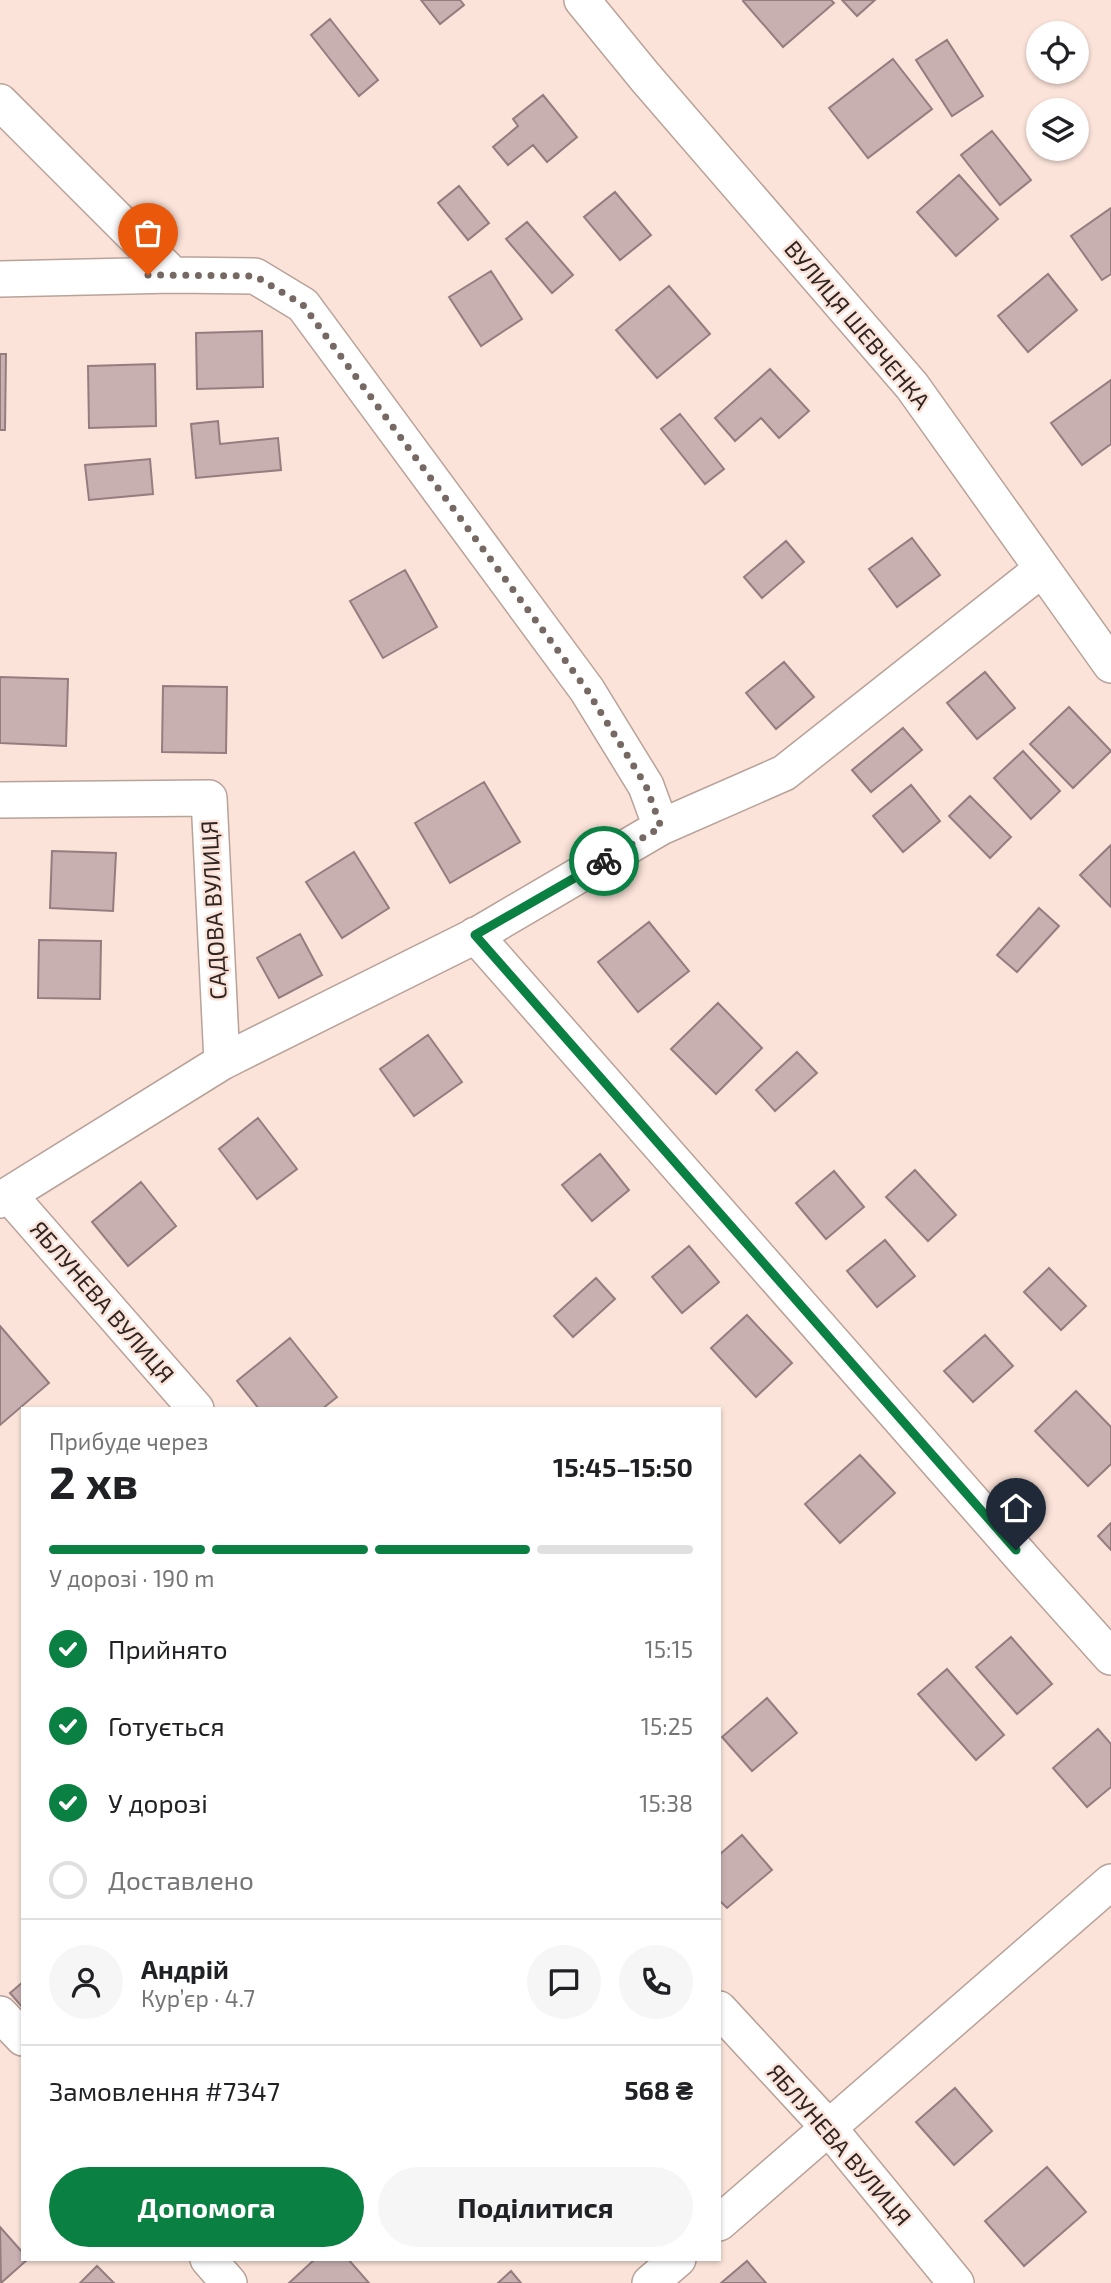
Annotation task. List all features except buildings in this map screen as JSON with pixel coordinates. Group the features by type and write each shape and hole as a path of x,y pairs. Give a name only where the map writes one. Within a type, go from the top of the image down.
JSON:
{"street":[{"name":"ВУЛИЦЯ ШЕВЧЕНКА","path":"582,0 645,77 912,386 1111,665"},
{"path":"0,102 173,275"},
{"path":"0,279 255,276 303,305 587,690 646,786 661,827"},
{"path":"4,1198 222,1062 475,935 661,827 784,773 1042,569"},
{"name":"САДОВА ВУЛИЦЯ","path":"0,800 209,798 222,1062"},
{"path":"475,935 1111,1657"},
{"name":"ЯБЛУНЕВА ВУЛИЦЯ","path":"4,1198 194,1407"},
{"path":"721,2221 1111,1882"},
{"name":"ЯБЛУНЕВА ВУЛИЦЯ","path":"721,2011 828,2127 956,2283"},
{"path":"0,2014 21,2036"},
{"path":"210,2261 229,2283"},
{"path":"650,2283 676,2261"}],"way so far":[{"path":"148,275 255,276 303,305 587,690 646,786 661,827 604,861"}],"route":[{"path":"604,861 475,935 1016,1550"}]}
